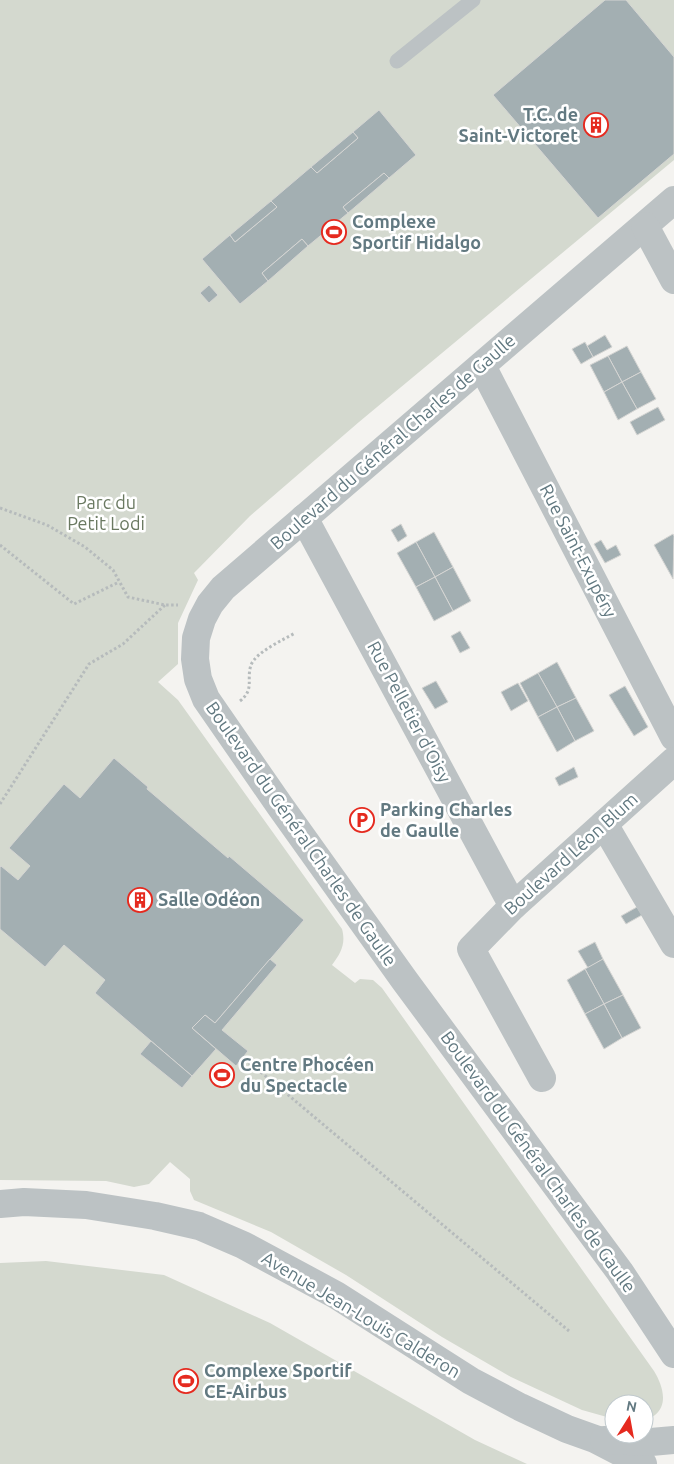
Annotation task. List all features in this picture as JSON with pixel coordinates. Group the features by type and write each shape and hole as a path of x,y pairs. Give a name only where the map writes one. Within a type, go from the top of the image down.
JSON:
{"street":[{"name":"Boulevard du Général Charles de Gaulle","path":"674,200 223,588 210,604 202,619 196,638 194,660 198,679 206,700 405,981 620,1272 674,1354"},
{"path":"645,226 674,280"},
{"name":"Rue Saint-Exupéry","path":"482,366 674,737"},
{"name":"Rue Pelletier d'Oisy","path":"304,518 513,906"},
{"name":"Boulevard Léon Blum","path":"542,1078 470,949 513,906 674,761"},
{"path":"604,824 674,944"},
{"name":"Avenue Jean-Louis Calderon","path":"0,1204 24,1202 86,1205 155,1216 199,1226 243,1245 336,1295 471,1381 512,1403 566,1429 596,1439"},
{"path":"596,1439 650,1442 674,1440"},
{"path":"596,1439 643,1464"}],"lane":[{"path":"397,61 473,0"}],"path":[{"path":"0,508 47,525 85,547 112,570 128,597 165,605 210,604"},
{"path":"0,545 74,604 119,582"},
{"path":"0,804 90,664 123,644 165,605"},
{"path":"245,1060 569,1331"}],"green space":[{"name":"Parc du Petit Lodi","path":"0,0 674,0 674,160 359,422 250,516 194,573 198,580 178,623 178,664 158,682 178,700 342,929 342,948 332,965 355,983 360,979 373,980 382,988 654,1371 662,1388 662,1405 654,1416 654,1394 604,1394 604,1416 582,1410 511,1377 442,1337 346,1275 271,1232 194,1200 190,1191 190,1179 170,1162 149,1184 134,1187 106,1181 0,1180"},
{"name":"Complexe Sportif CE-Airbus","path":"46,1261 164,1275 270,1323 475,1440 527,1464 0,1464 0,1263"}],"building":[{"name":"T.C. de Saint-Victoret","path":"605,0 626,0 674,57 674,154 598,218 493,95"},
{"path":"379,110 416,155 389,178 384,173 343,207 348,213 308,246 302,239 262,273 268,281 240,304 202,259 230,235 235,242 277,207 271,201 311,167 317,173 358,138 353,132"},
{"path":"353,132 358,138 317,173 311,167"},
{"path":"384,173 389,178 348,213 343,207"},
{"path":"271,201 277,207 235,242 230,235"},
{"path":"302,239 308,246 268,281 262,273"},
{"path":"209,285 218,295 209,303 200,293"},
{"path":"605,335 612,347 593,357 587,346"},
{"path":"585,342 593,357 581,364 572,349"},
{"path":"627,346 641,372 622,382 608,356"},
{"path":"608,356 622,382 604,392 590,365"},
{"path":"641,372 656,399 637,409 622,382"},
{"path":"622,382 637,409 618,420 604,392"},
{"path":"658,407 665,420 637,435 630,422"},
{"path":"401,524 407,536 398,542 391,530"},
{"path":"434,532 453,567 435,577 416,542"},
{"path":"673,534 674,536 673,579 654,545"},
{"path":"601,540 607,550 616,545 621,555 605,563 594,544"},
{"path":"416,542 435,577 416,587 397,553"},
{"path":"453,567 471,601 453,611 435,577"},
{"path":"435,577 453,611 434,621 416,587"},
{"path":"460,631 470,648 460,653 451,636"},
{"path":"557,662 576,698 557,707 538,673"},
{"path":"538,673 557,707 538,717 520,683"},
{"path":"436,681 448,702 435,709 422,688"},
{"path":"518,683 528,701 511,711 501,692"},
{"path":"625,686 648,727 634,736 609,695"},
{"path":"576,698 594,731 575,741 557,707"},
{"path":"557,707 575,741 557,752 538,717"},
{"name":"Salle Odéon","path":"114,758 148,787 147,789 304,920 215,1023 205,1015 192,1028 216,1049 192,1076 95,993 105,980 64,945 45,967 0,929 0,867 18,880 30,866 9,848 64,784 80,798"},
{"path":"574,767 578,777 559,786 555,778"},
{"path":"637,907 642,915 626,924 621,916"},
{"path":"595,942 603,959 588,968 578,951"},
{"path":"270,959 277,965 222,1030 248,1051 236,1066 192,1028 205,1015 215,1023"},
{"path":"603,959 623,995 604,1004 585,969"},
{"path":"585,969 604,1004 585,1014 567,980"},
{"path":"623,995 641,1028 622,1038 604,1004"},
{"path":"604,1004 622,1038 604,1049 585,1014"},
{"path":"151,1041 192,1076 182,1088 140,1054"}],"place":[{"name":"T.C. de Saint-Victoret","path":"596,125"},
{"name":"Complexe Sportif Hidalgo","path":"334,232"},
{"name":"Parking Charles de Gaulle","path":"362,820"},
{"name":"Salle Odéon","path":"140,900"},
{"name":"Centre Phocéen du Spectacle","path":"222,1075"},
{"name":"Complexe Sportif CE-Airbus","path":"186,1381"}]}
